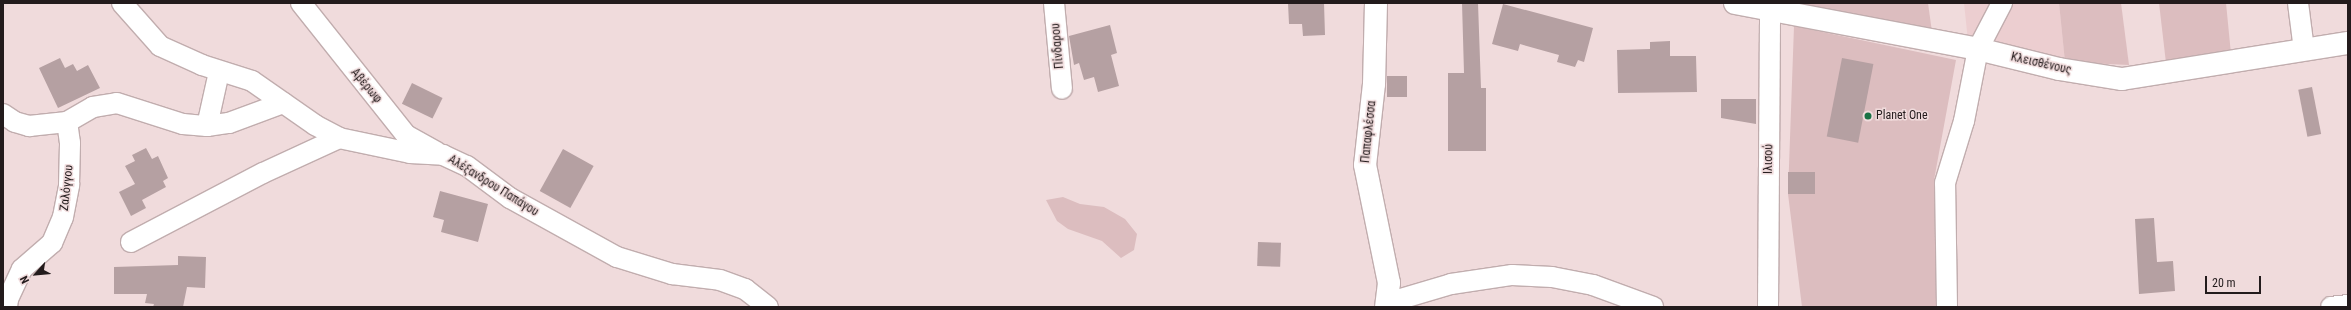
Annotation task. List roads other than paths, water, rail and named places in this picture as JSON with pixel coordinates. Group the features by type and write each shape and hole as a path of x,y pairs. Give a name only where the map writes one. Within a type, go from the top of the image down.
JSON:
{"main road":[{"name":"Παπαφλέσσα","path":"1376,3 1374,78 1365,165 1368,193 1386,262 1389,283 1386,305"},
{"name":"Κλεισθένους","path":"1735,3 1978,49 2059,69 2122,78 2348,42"}],"street":[{"name":"Αλέξανδρου Παπάγου","path":"122,3 160,46 219,72 252,81 283,103 339,138 410,153 443,155 467,166 510,198 617,257 672,274 726,282 745,289 768,307"},
{"name":"Αβέρωφ","path":"301,3 406,135 443,155"},
{"name":"Πίνδαρου","path":"1054,3 1062,89"},
{"path":"1947,307 1945,183 1964,121 1978,49 2002,3"},
{"path":"2298,3 2304,50"},
{"name":"Ιλισού","path":"1768,307 1770,10"},
{"path":"207,126 219,72"},
{"path":"3,114 21,125 67,122 93,107 117,103 183,124 207,126 229,123 283,103"},
{"name":"Ζαλόγγου","path":"7,307 8,299 22,269 52,243 64,217 69,185 70,143 67,122"},
{"path":"131,242 262,173 339,138"},
{"path":"1386,305 1451,284 1512,275 1580,282 1653,307"},
{"path":"2331,307 2348,305"}],"place":[{"name":"Planet One","path":"1868,116"}]}
